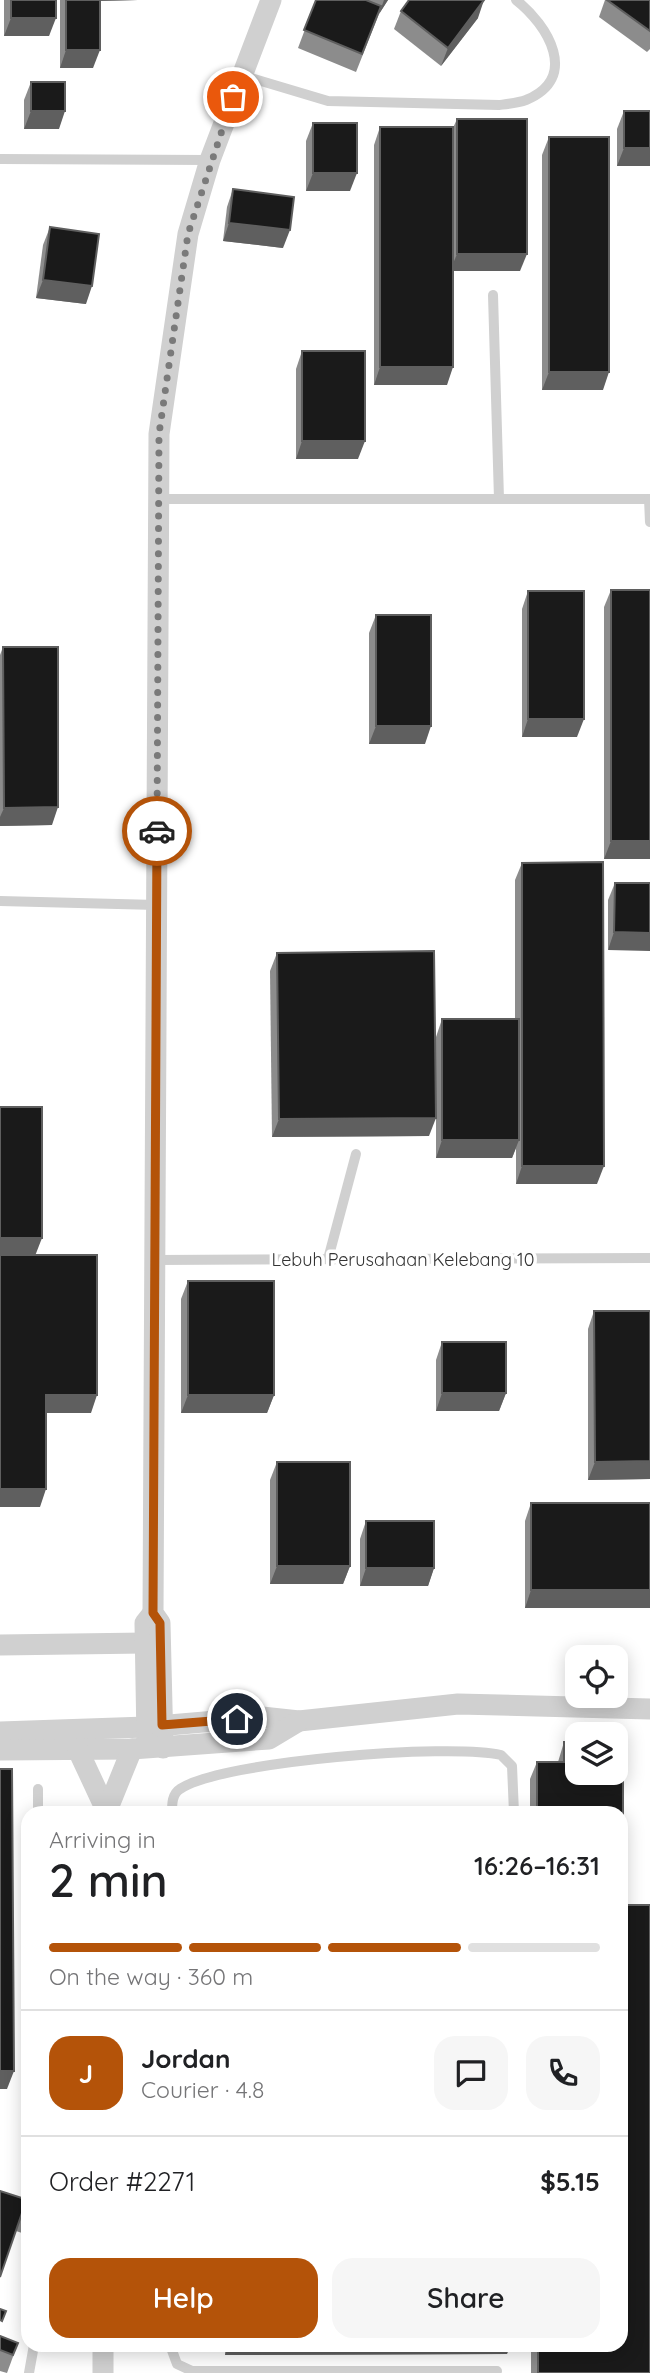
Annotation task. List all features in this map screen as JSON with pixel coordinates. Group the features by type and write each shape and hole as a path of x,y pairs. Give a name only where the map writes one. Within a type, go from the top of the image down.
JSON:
{"street":[{"path":"109,1806 147,1749 154,1726 160,1623 153,1613 159,434 188,234 210,160 271,0"},
{"path":"153,1613 145,1623 145,1643 154,1726"},
{"path":"0,1645 145,1643"},
{"path":"0,1732 154,1726 262,1717 299,1721 458,1704 650,1709"},
{"path":"0,1750 147,1749 269,1740 299,1721"},
{"path":"78,1750 104,1806"},
{"path":"103,2352 103,2373"}],"lane":[{"path":"241,75 328,101 499,105 526,100 546,86 556,70 551,38 530,10 516,0"},
{"path":"0,159 210,160"},
{"path":"493,295 499,499"},
{"path":"159,499 650,499 650,522"},
{"path":"0,901 157,905"},
{"path":"328,1259 356,1154"},
{"name":"Lebuh Perusahaan Kelebang 10","path":"156,1260 650,1258"},
{"path":"172,1806 173,1799 181,1788 234,1771 388,1752 501,1755 512,1766 514,1806"},
{"path":"38,1789 38,1806"},
{"path":"29,2373 33,2352"},
{"path":"173,2352 177,2364 192,2371 497,2371"}],"building":[{"path":"11,0 56,0 56,18 11,18"},
{"path":"66,0 100,0 100,50 66,50"},
{"path":"316,0 366,0 381,6 362,54 304,30"},
{"path":"409,0 484,0 448,48 401,11"},
{"path":"607,0 650,0 650,31"},
{"path":"31,82 65,82 65,111 31,111"},
{"path":"624,111 650,111 650,148 624,148"},
{"path":"457,119 527,119 527,254 457,254"},
{"path":"313,123 357,123 357,173 313,173"},
{"path":"380,127 453,127 453,367 380,367"},
{"path":"549,137 609,137 609,372 549,372"},
{"path":"233,189 294,197 290,230 229,223"},
{"path":"50,227 99,234 92,286 43,280"},
{"path":"302,351 365,351 365,441 302,441"},
{"path":"611,590 650,590 650,841 611,841"},
{"path":"528,591 584,591 584,719 528,719"},
{"path":"376,615 431,615 431,726 376,726"},
{"path":"3,647 58,647 58,807 4,808"},
{"path":"603,862 604,1166 522,1166 522,863"},
{"path":"615,883 650,883 650,933 614,932"},
{"path":"434,951 436,1118 279,1119 277,953"},
{"path":"442,1019 519,1019 519,1140 442,1140"},
{"path":"0,1107 42,1107 42,1238 0,1238"},
{"path":"0,1255 97,1255 97,1395 46,1395 46,1489 0,1489"},
{"path":"188,1281 274,1281 274,1395 188,1395"},
{"path":"594,1311 650,1311 650,1461 595,1462"},
{"path":"442,1342 506,1342 506,1393 442,1393"},
{"path":"277,1462 350,1462 350,1566 277,1566"},
{"path":"531,1503 650,1503 650,1590 531,1590"},
{"path":"366,1521 434,1521 434,1568 366,1568"},
{"path":"565,1742 565,1785 623,1785 623,1806 537,1806 537,1762 564,1762"},
{"path":"0,1769 12,1769 14,2071 0,2071"},
{"path":"628,1905 650,1905 650,2373 538,2373 538,2352 628,2352"},
{"path":"0,2191 21,2198 21,2216 0,2277"},
{"path":"0,2309 6,2311 2,2321 0,2320"},
{"path":"0,2336 18,2343 13,2355 0,2350"}],"way so far":[{"path":"157,831 159,434 188,234 210,160 233,97"}],"route":[{"path":"157,831 153,1613 160,1623 162,1725 237,1719"}]}
